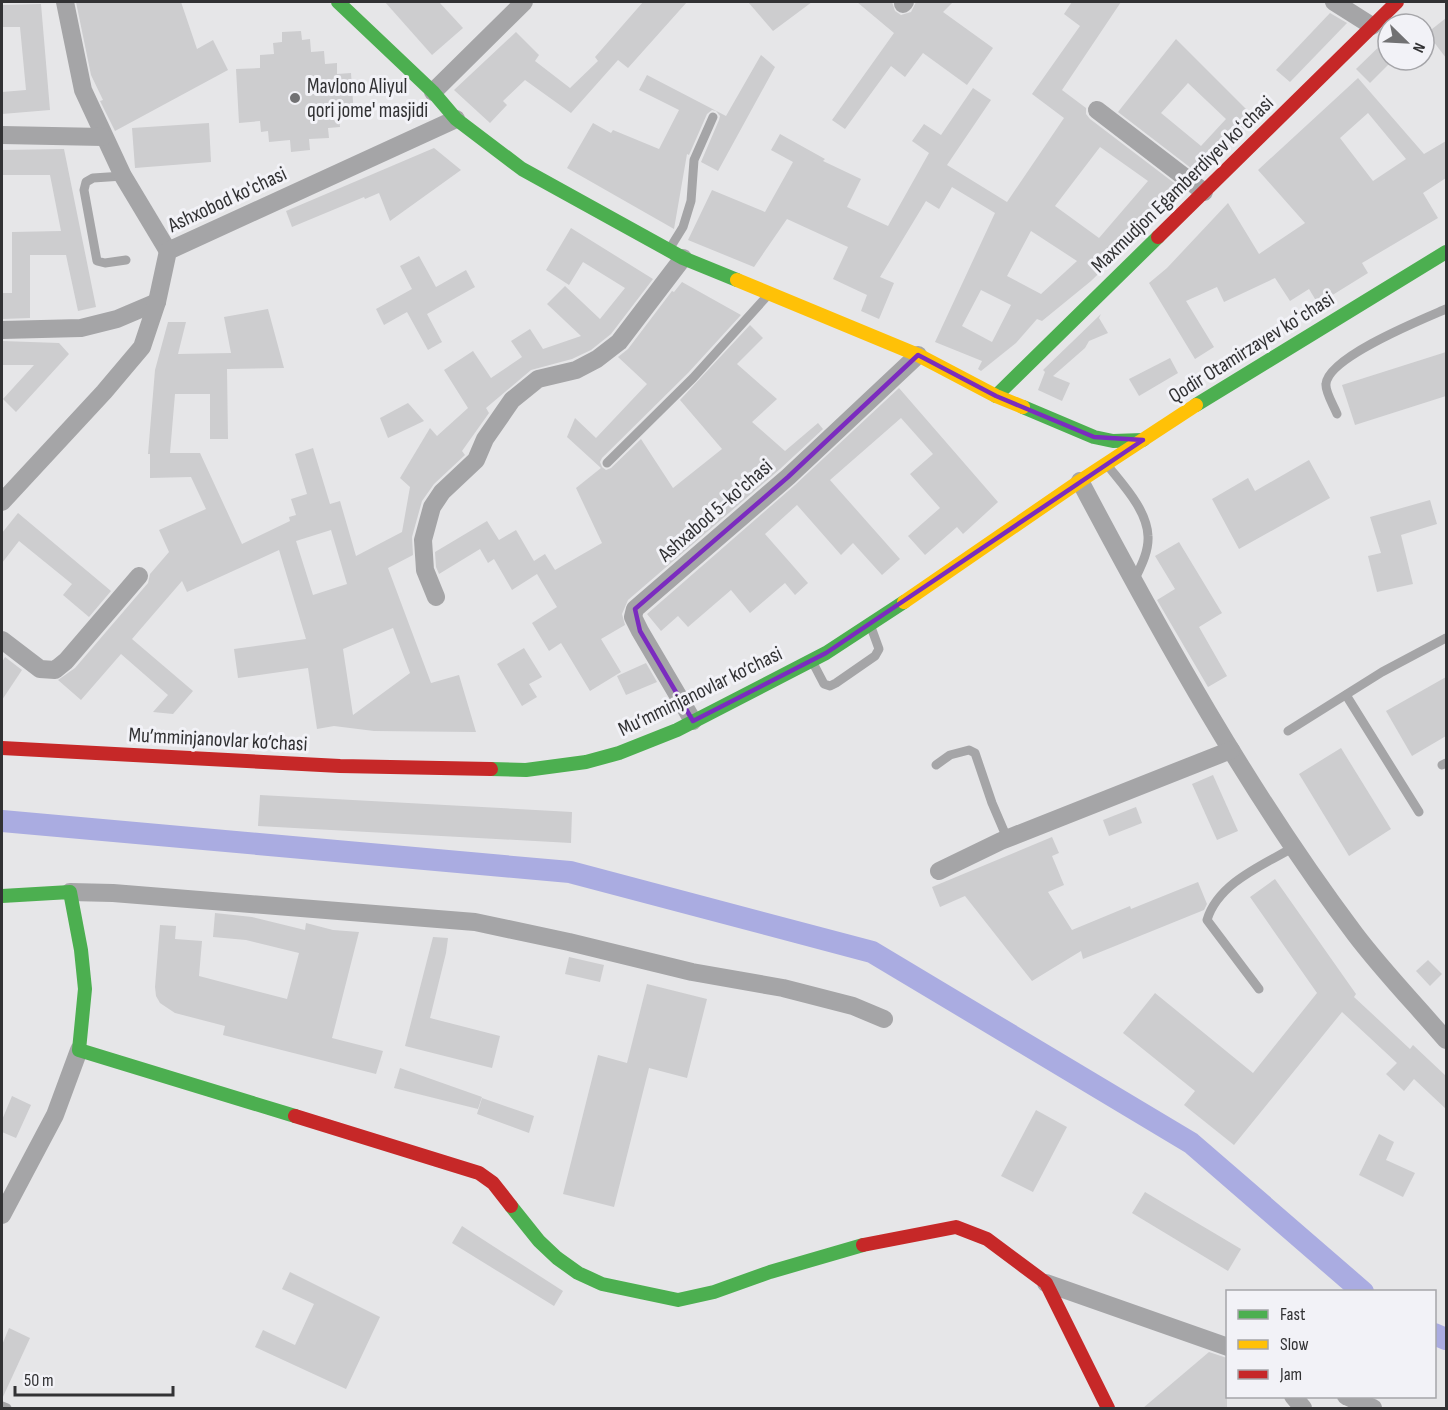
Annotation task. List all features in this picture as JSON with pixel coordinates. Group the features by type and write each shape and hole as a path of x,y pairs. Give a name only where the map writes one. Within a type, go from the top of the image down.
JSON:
{"main road":[{"path":"338,2 433,92 456,118 522,168 676,254 918,355 996,396 1094,438 1113,441 1143,440"},
{"name":"Maxmudjon Egamberdiyev koʻchasi","path":"996,396 1397,2"},
{"name":"Qodir Otamirzayev koʻchasi","path":"1080,481 1231,383 1446,252"},
{"name":"Mu’mminjanovlar ko‘chasi","path":"2,748 340,766 526,771 586,762 608,756 693,722 812,660 928,586 1080,481"},
{"name":"Mu’mminjanovlar ko‘chasi","path":"2,755 33,751"},
{"path":"2,896 70,892 81,950 85,989 79,1050 479,1173 493,1183 539,1241 578,1273 602,1284 678,1300 714,1292 770,1272 857,1246 956,1227 987,1239 1046,1283 1108,1408"}],"street":[{"path":"65,2 83,90 123,176 168,251"},
{"path":"433,92 524,2"},
{"path":"1334,2 1372,26"},
{"path":"1097,110 1204,192"},
{"name":"Ashxobod ko'chasi","path":"2,502 131,361 142,346 157,302 168,251 456,118"},
{"path":"2,135 104,137"},
{"path":"436,597 425,570 423,540 432,507 442,492 476,460 485,439 513,400 538,379 576,370 597,359 619,342 676,254"},
{"path":"2,330 81,328 117,319 157,302"},
{"name":"Ashxabod 5-ko'chasi","path":"693,722 640,631 633,617 634,609 788,477 918,355"},
{"path":"1080,481 1134,581 1231,750 1294,847 1356,935 1446,1040"},
{"path":"2,640 40,669 55,670 66,661 139,576"},
{"path":"939,871 1007,838 1231,750"},
{"path":"70,892 113,893 475,922 692,972 783,988 853,1006 884,1018"},
{"path":"2,1215 55,1115 79,1050"},
{"path":"1046,1283 1226,1347"},
{"path":"1350,1398 1373,1408"}],"lane":[{"path":"676,254 691,201 694,160 713,117"},
{"path":"123,176 93,178 86,182 84,190 97,261 105,263 126,260"},
{"path":"607,463 693,378 769,293"},
{"path":"1337,414 1326,385 1330,373 1358,351 1408,324 1446,309"},
{"path":"1107,464 1145,521 1149,536 1142,563 1134,581"},
{"path":"812,660 824,684 830,686 836,683 875,656 879,649 870,624"},
{"path":"1288,731 1382,672 1446,638"},
{"path":"1346,695 1419,812"},
{"path":"936,765 950,755 969,750 975,753 1007,838"},
{"path":"1259,989 1207,920 1211,906 1245,875 1294,847"},
{"path":"2,1406 7,1408"}],"highlighted area":[{"path":"918,355 996,396 1094,437 1143,440 826,653 693,721 640,631 635,609 788,477"}],"building":[{"path":"76,2 181,2 197,49 213,40 228,70 115,131 100,101 103,100 91,75"},
{"path":"385,2 439,2 463,28 432,55"},
{"path":"643,2 687,2 628,68 618,60 571,113 525,80 503,101 507,105 490,123 454,90 516,32 539,55 535,61 570,88 598,61 595,57"},
{"path":"748,2 812,2 773,31"},
{"path":"857,2 892,2 895,11 901,15 911,12 916,2 953,2 943,12 993,48 967,85 923,53 905,77 891,66 845,129 832,120 894,33"},
{"path":"1072,2 1121,2 1062,90 1086,108 1086,114 1090,119 1182,189 1164,210 1091,281 1042,321 1037,319 1016,343 981,371 978,369 982,361 935,342 995,213 952,187 939,209 926,201 880,277 894,283 879,319 861,311 867,295 833,279 848,247 787,219 754,267 688,240 712,190 765,212 793,162 771,150 780,134 825,159 823,161 861,179 847,207 888,226 929,153 912,141 924,124 941,135 973,88 991,100 947,165 1007,202 1064,118 1032,94 1080,26 1064,14","holes":["1100,147 1148,181 1099,238 1055,206","1031,231 1077,261 1041,294 1007,276","981,290 1011,305 992,342 962,326"]},
{"path":"41,4 50,110 2,114 2,92 26,90 20,27 2,27 2,5"},
{"path":"1330,13 1347,23 1290,82 1276,70"},
{"path":"1446,18 1446,58 1436,45 1436,26"},
{"name":"Mavlono Aliyul qori jome' masjidi","path":"301,31 302,40 310,39 311,52 324,51 325,64 337,63 337,74 351,73 354,116 339,117 340,127 328,128 329,138 309,139 310,150 291,152 290,140 269,142 268,131 261,132 260,121 239,123 236,69 260,68 260,55 274,54 273,43 282,42 282,32"},
{"path":"1176,39 1255,118 1200,175 1118,112","holes":["1188,83 1226,119 1201,146 1161,113"]},
{"path":"1376,50 1376,72 1381,72 1370,83 1356,69"},
{"path":"761,55 775,67 718,171 701,162 719,120 720,116 716,111 712,110 707,114 689,155 687,154 674,229 567,168 593,123 611,133 613,130 659,149 679,110 639,90 647,75 726,116"},
{"path":"1358,78 1424,154 1446,141 1446,178 1423,193 1438,218 1362,263 1368,273 1318,304 1309,289 1290,301 1275,278 1224,302 1217,287 1186,301 1214,347 1195,359 1149,283 1167,268 1228,203 1259,254 1305,223 1258,170","holes":["1368,113 1406,159 1373,181 1340,138"]},
{"path":"209,123 211,162 135,168 132,128"},
{"path":"434,148 461,170 390,221 379,193 292,227 286,211"},
{"path":"64,149 96,307 78,311 66,255 30,255 30,318 2,319 2,293 12,293 12,232 61,231 50,175 2,175 2,150"},
{"path":"571,228 653,279 611,334 591,350 572,359 531,370 486,408 489,413 462,451 465,455 434,484 422,501 412,537 413,555 388,568 431,683 459,675 476,732 374,731 334,726 317,729 308,668 238,678 234,649 306,639 279,550 187,592 182,581 132,639 193,691 173,714 153,712 168,695 121,654 81,700 58,680 75,668 148,583 150,574 169,552 159,530 206,509 191,477 150,478 150,454 148,454 155,370 168,322 186,322 178,354 231,353 224,317 268,309 284,368 227,369 228,439 210,439 210,394 175,394 170,453 200,453 242,544 290,521 289,517 296,515 291,499 307,494 295,454 313,448 330,504 340,501 356,556 402,532 410,487 400,478 430,428 437,436 468,408 444,370 473,351 491,378 522,357 511,341 530,329 543,349 581,336 547,304 565,286 600,319 625,288 583,262 569,285 546,270","holes":["331,530 347,584 313,595 296,541","393,628 410,673 353,715 343,649"]},
{"path":"419,256 436,287 466,270 475,287 427,314 442,342 428,350 407,312 384,325 376,309 412,289 400,266"},
{"path":"682,282 741,315 688,373 602,458 600,462 602,467 606,470 611,468 641,439 673,488 722,449 680,400 750,325 763,338 737,364 777,399 752,422 785,451 818,423 823,429 628,600 622,614 625,625 601,639 621,672 590,691 561,643 549,651 532,623 557,607 537,574 512,590 494,559 488,563 480,549 439,574 435,552 487,521 499,540 516,530 534,561 545,554 555,570 602,543 576,488 601,468 567,437 575,418 596,438 647,384 618,357 628,349 672,291 674,292"},
{"path":"1101,314 1099,318 1108,333 1089,341 1085,348 1053,376 1070,383 1062,401 1038,390 1045,372 1043,370"},
{"path":"2,341 59,343 69,354 16,412 3,399 34,365 2,365"},
{"path":"1446,352 1446,396 1355,425 1342,385"},
{"path":"1170,358 1178,373 1139,396 1129,379"},
{"path":"899,388 998,502 963,534 957,527 925,555 908,536 940,508 910,474 933,454 901,418 830,480 900,559 882,575 853,543 841,555 797,505 765,534 808,583 795,595 785,583 750,613 731,590 688,627 678,616 661,631 647,614 795,485"},
{"path":"408,403 424,421 388,438 380,418"},
{"path":"1309,460 1330,498 1239,549 1212,499 1248,478 1255,491"},
{"path":"1430,500 1437,524 1401,535 1413,584 1377,592 1368,556 1381,553 1370,517"},
{"path":"18,513 111,591 89,617 63,595 72,584 19,541 2,563 2,533"},
{"path":"1179,542 1222,613 1199,627 1227,676 1208,687 1157,600 1175,589 1155,556"},
{"path":"524,648 542,677 529,684 537,697 522,706 497,664"},
{"path":"5,657 22,670 2,700 2,662"},
{"path":"646,663 657,682 626,695 617,676"},
{"path":"1446,677 1446,736 1412,756 1386,711"},
{"path":"1341,748 1391,829 1349,856 1299,774"},
{"path":"1213,775 1238,831 1217,840 1192,784"},
{"path":"260,795 572,812 571,843 258,826"},
{"path":"1136,807 1142,823 1109,836 1103,820"},
{"path":"1052,837 1059,853 1052,856 1064,885 1048,892 1072,930 1198,882 1207,904 1204,910 1083,959 1081,951 1032,981 965,896 940,907 932,887"},
{"path":"1275,879 1356,994 1354,997 1410,1049 1413,1045 1446,1076 1446,1109 1414,1079 1404,1091 1386,1074 1397,1063 1342,1012 1234,1145 1184,1105 1195,1091 1123,1033 1155,993 1253,1073 1317,993 1250,897"},
{"path":"215,913 252,917 305,930 306,923 333,930 359,932 332,1038 383,1051 376,1074 223,1035 225,1026 175,1013 160,1003 155,987 160,925 176,926 175,939 202,941 199,976 287,999 299,953 246,940 213,937"},
{"path":"433,937 448,938 430,1018 500,1036 492,1068 405,1046"},
{"path":"569,957 604,965 600,982 565,974"},
{"path":"1428,960 1442,974 1430,986 1416,971"},
{"path":"647,984 707,999 687,1078 649,1068 614,1207 563,1194 598,1055 627,1063"},
{"path":"400,1068 482,1097 478,1109 394,1088"},
{"path":"12,1096 31,1105 16,1138 2,1132 2,1120"},
{"path":"482,1098 534,1116 529,1133 477,1114"},
{"path":"1036,1110 1067,1127 1033,1192 1001,1176"},
{"path":"1379,1134 1394,1142 1386,1160 1415,1173 1403,1197 1359,1175"},
{"path":"1145,1192 1241,1249 1228,1271 1132,1213"},
{"path":"462,1226 563,1291 554,1306 452,1243"},
{"path":"290,1272 380,1317 346,1389 255,1347 263,1330 295,1345 314,1304 282,1289"},
{"path":"9,1328 30,1338 2,1399 2,1345"},
{"path":"1209,1352 1226,1358 1227,1408 1143,1408"}],"waterway":[{"path":"2,821 570,872 872,952 1191,1143 1361,1290"},
{"path":"1436,1335 1446,1339"}],"traffic: fast":[{"path":"338,2 433,92 456,119 522,169 683,258 737,280"},
{"path":"996,396 1158,237"},
{"path":"1196,405 1446,252"},
{"path":"1023,407 1094,437 1113,441 1143,440"},
{"path":"491,769 526,770 586,762 619,753 677,730 826,653 904,602"},
{"path":"2,896 70,892 81,950 85,989 79,1050 295,1116"},
{"path":"511,1206 539,1241 578,1273 602,1284 678,1300 714,1292 770,1272 863,1245"}],"traffic: slow":[{"path":"737,280 918,355 996,396 1023,407"},
{"path":"904,602 1080,481 1196,405"}],"traffic: jam":[{"path":"1158,237 1397,2"},
{"path":"2,748 340,766 491,769"},
{"path":"295,1116 479,1173 493,1183 511,1206"},
{"path":"863,1245 956,1227 987,1239 1046,1283 1108,1408"}],"place":[{"name":"Mavlono Aliyul qori jome' masjidi","path":"295,98"}]}
